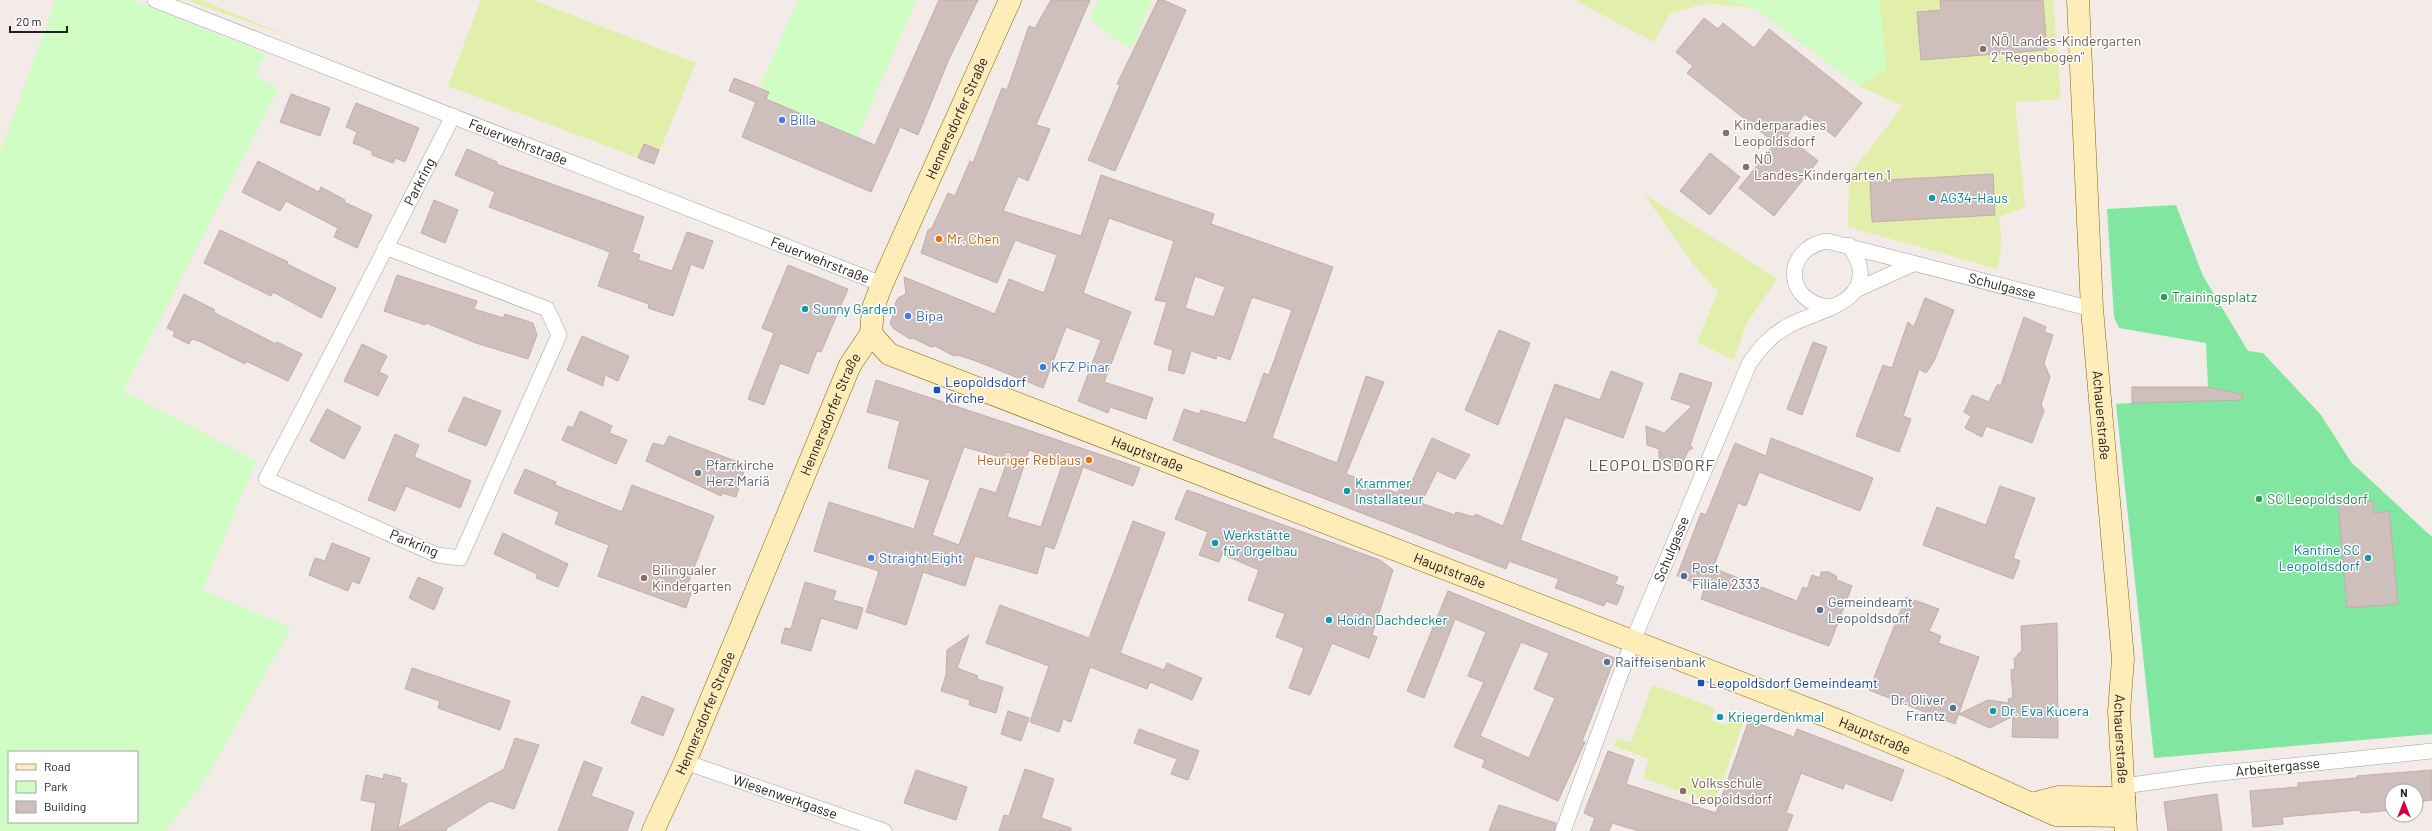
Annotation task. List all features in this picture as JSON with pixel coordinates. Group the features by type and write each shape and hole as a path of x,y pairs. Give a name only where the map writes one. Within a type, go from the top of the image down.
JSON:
{"street":[{"name":"Feuerwehrstraße","path":"155,0 882,284"},
{"name":"Hennersdorfer Straße","path":"653,831 686,762 850,365 871,334 872,308 882,284 1010,0"},
{"name":"Achauerstraße","path":"2078,0 2092,309 2122,659 2119,712 2125,808"},
{"name":"Parkring","path":"386,247 547,309 559,336 460,558 437,554 266,478 453,116"},
{"name":"Schulgasse","path":"1830,307 1814,304 1800,294 1796,284 1796,263 1808,247 1827,241 1849,245 1913,264 2092,309"},
{"path":"1849,245 1859,265 1859,282 1856,290"},
{"name":"Schulgasse","path":"1563,831 1632,643 1749,364 1767,340 1788,326 1845,301 1856,290 1913,264"},
{"name":"Hauptstraße","path":"871,334 889,354 1632,643 1847,724 1950,767 2032,804 2058,796 2125,808"},
{"name":"Arbeitergasse","path":"2125,808 2202,775 2432,751"},
{"name":"Wiesenwerkgasse","path":"686,762 884,831"}],"green space":[{"path":"56,0 132,0 266,54 255,76 279,88 123,391 256,461 202,590 291,628 204,782 165,831 0,831 0,153"},
{"path":"186,0 201,0 294,38"},
{"path":"481,0 533,0 696,63 660,150 644,144 638,158 448,86"},
{"path":"798,0 916,0 857,137 766,99 769,92 760,87"},
{"path":"1099,0 1152,0 1132,50 1090,20"},
{"path":"1578,0 2053,0 2061,99 2015,102 2025,207 1999,217 2002,242 1998,269 1848,227 1849,175 1903,106 1859,86 1755,8 1706,3 1670,14 1654,42 1578,2"},
{"path":"1726,0 1879,0 1887,69 1859,86 1755,8"},
{"path":"1643,193 1777,279 1746,324 1734,360 1697,342 1718,292 1694,265"},
{"name":"SC Leopoldsdorf","path":"2176,205 2203,276 2248,351 2263,353 2321,415 2351,462 2432,537 2432,734 2154,758 2116,404 2132,403 2132,387 2208,387 2206,343 2119,328 2114,317 2107,209"},
{"path":"1652,685 1715,708 1711,720 1726,725 1730,715 1744,721 1714,804 1643,778 1649,759 1614,746 1617,738 1631,743"}],"building":[{"path":"939,0 978,0 949,59 918,135 900,127 871,192 742,137 756,102 729,91 734,78 769,92 766,99 875,145"},
{"path":"1051,0 1090,0 1036,125 1050,129 1028,181 1018,176 1003,211 1081,236 1101,175 1214,214 1211,224 1333,267 1272,438 1337,463 1366,376 1384,382 1346,474 1397,493 1401,485 1409,488 1432,438 1470,455 1455,479 1437,471 1421,503 1455,515 1456,512 1474,517 1475,514 1503,526 1555,384 1600,400 1611,371 1643,383 1623,438 1565,417 1520,540 1618,577 1615,584 1624,587 1617,605 1606,601 1604,606 1555,588 1559,579 1509,561 1506,569 1173,440 1184,409 1199,414 1201,410 1246,423 1264,373 1269,375 1292,310 1252,297 1230,360 1217,355 1216,359 1191,351 1184,374 1168,370 1173,350 1154,344 1167,302 1155,300 1174,241 1109,218 1083,293 1131,312 1104,382 1153,398 1146,419 1110,407 1108,413 1078,401 1101,340 1066,327 1043,388 976,361 958,355 954,356 935,346 931,347 913,338 910,339 894,329 890,323 896,308 895,304 898,298 906,294 904,277 995,314 1009,279 1044,293 1057,255 1015,240 997,283 921,253 928,230 932,228 948,193 955,196 970,161 973,163 1002,88 1007,90 1029,26 1035,28","holes":["1195,276 1225,287 1214,317 1185,308"]},
{"path":"1158,0 1163,0 1186,10 1115,171 1088,160 1120,85 1117,84"},
{"path":"1940,0 2043,0 2047,50 1921,60 1917,12 1941,10"},
{"path":"1704,18 1718,29 1723,23 1754,48 1769,29 1862,103 1835,137 1805,114 1787,136 1818,161 1774,216 1739,188 1775,143 1687,73 1693,66 1676,52"},
{"path":"291,94 330,108 320,136 280,122"},
{"path":"356,103 419,128 405,162 396,158 393,163 372,155 372,151 353,143 357,132 346,127"},
{"path":"644,144 659,150 654,164 638,158"},
{"path":"467,149 497,162 496,164 644,217 632,252 640,255 638,260 672,271 687,232 713,241 703,269 691,264 673,316 648,308 649,304 598,286 610,252 489,207 495,192 455,175"},
{"path":"1710,153 1740,177 1710,215 1680,191"},
{"path":"258,161 319,192 321,187 345,200 344,202 372,215 357,248 334,237 338,228 286,201 280,211 242,192"},
{"name":"AG34-Haus","path":"1993,174 1995,215 1872,222 1870,181"},
{"path":"434,200 458,210 445,243 421,233"},
{"path":"220,230 288,262 287,264 336,288 321,318 273,292 271,296 204,263"},
{"name":"Sunny Garden","path":"788,265 848,289 821,352 817,351 808,374 780,363 764,405 748,399 774,333 762,328"},
{"path":"397,275 477,301 474,309 503,318 505,314 533,323 537,335 528,359 476,343 426,323 425,325 384,311"},
{"path":"184,294 215,310 213,312 276,344 277,342 302,354 288,381 246,361 245,364 199,341 192,339 189,344 173,336 175,332 167,328"},
{"path":"1925,298 1954,310 1934,361 1926,373 1919,369 1903,416 1911,419 1899,452 1856,436 1883,365 1892,368 1908,322 1914,327"},
{"path":"2024,317 2046,327 2044,332 2053,335 2044,363 2050,377 2041,405 2044,411 2032,443 1986,426 1982,437 1965,428 1971,416 1964,412 1972,395 1989,402 1997,385 2001,385"},
{"path":"1499,330 1530,343 1498,425 1465,410"},
{"path":"582,336 629,356 618,381 605,375 603,386 567,370"},
{"path":"1813,342 1827,347 1802,415 1787,409"},
{"path":"362,344 387,356 379,372 388,376 378,396 344,381"},
{"path":"1680,373 1712,383 1690,445 1693,448 1688,451 1680,468 1659,460 1659,449 1647,445 1646,426 1664,433 1692,406 1671,399"},
{"path":"876,380 1140,468 1133,486 1083,467 1054,549 1045,546 1037,574 975,556 965,586 923,572 906,625 866,612 879,571 814,551 829,502 914,529 930,480 888,468 900,421 867,412","holes":["964,447 1008,459 996,493 980,488 959,545 932,535","1029,450 1063,462 1041,527 1007,517"]},
{"path":"2132,387 2208,387 2243,395 2242,400 2132,403"},
{"path":"464,397 501,411 486,446 448,431"},
{"path":"327,409 361,427 344,459 310,441"},
{"path":"580,411 612,426 609,433 627,440 616,464 562,440 568,426 573,428"},
{"path":"395,434 419,445 414,457 471,481 460,508 406,486 395,511 368,500"},
{"name":"Pfarrkirche Herz Mariä","path":"669,436 746,465 736,497 722,493 721,496 646,461 653,443 664,446"},
{"path":"1771,438 1873,478 1860,511 1759,472 1746,506 1738,503 1713,568 1797,601 1803,587 1807,589 1812,575 1820,578 1821,572 1829,572 1836,576 1837,580 1852,586 1829,646 1701,599 1705,587 1677,576 1701,513 1706,515 1735,443 1766,456"},
{"path":"525,469 556,482 555,485 622,512 632,485 714,516 685,591 691,593 686,608 598,576 609,545 555,524 559,512 514,493"},
{"path":"2000,486 2035,498 2013,558 2020,561 2013,579 1923,545 1937,507 1986,525"},
{"path":"1187,490 1380,560 1393,570 1372,635 1377,637 1369,658 1332,643 1310,695 1289,688 1304,648 1276,637 1285,614 1248,600 1259,570 1222,554 1219,562 1199,555 1208,532 1175,519"},
{"name":"Kantine SC Leopoldsdorf","path":"2373,501 2374,513 2389,511 2398,604 2347,608 2338,504"},
{"path":"1133,521 1165,533 1120,653 1164,670 1167,663 1202,678 1192,700 1150,682 1147,689 1090,667 1071,722 1063,719 1059,732 1030,722 1049,666 986,643 1000,605 1089,638"},
{"path":"503,533 568,564 558,587 536,578 537,574 494,554"},
{"path":"332,543 370,558 359,584 352,581 348,591 309,575 315,558 325,561"},
{"path":"418,577 443,588 434,610 409,598"},
{"path":"805,582 836,591 833,600 863,608 857,629 821,618 811,651 781,643 785,628 791,629"},
{"path":"1448,591 1615,658 1582,741 1585,742 1558,801 1482,767 1485,760 1454,747 1484,682 1468,676 1486,632 1455,619 1424,698 1407,691","holes":["1521,642 1549,653 1534,689 1555,698 1529,758 1480,736"]},
{"path":"1906,597 1939,609 1929,631 1941,636 1938,643 1979,657 1955,724 1869,690"},
{"path":"2057,623 2058,738 2012,737 2013,716 1990,728 1959,714 1988,700 2009,703 2008,699 2013,698 2011,670 2015,669 2014,659 2022,650 2021,626"},
{"path":"969,635 957,668 978,676 977,679 1003,687 996,713 969,705 970,700 941,691 946,675 947,650"},
{"path":"412,668 510,701 500,730 438,708 440,701 405,689"},
{"path":"642,696 674,709 663,736 631,723"},
{"path":"1008,711 1029,718 1021,741 1001,734"},
{"path":"1749,720 1794,737 1797,729 1904,770 1892,801 1845,783 1843,789 1801,773 1786,813 1793,815 1787,831 1639,831 1612,823 1609,831 1590,831 1595,818 1584,813 1608,751 1634,760 1626,784 1716,813"},
{"path":"1139,729 1199,751 1188,780 1171,774 1177,759 1134,743"},
{"path":"515,738 539,745 514,809 490,801 447,828 446,831 371,831 376,803 361,800 366,775 383,779 384,774 401,778 400,782 407,784 398,828 504,769"},
{"path":"584,761 602,768 591,796 634,812 627,831 558,831"},
{"path":"1025,769 1054,779 1041,818 1071,828 1071,831 999,831 1004,815 1009,816"},
{"path":"916,770 967,787 956,820 904,803"},
{"path":"2432,770 2432,800 2424,801 2424,783 2384,783 2384,811 2361,813 2360,810 2282,817 2283,824 2253,827 2250,791 2298,787 2298,783 2357,778 2357,776"},
{"path":"2217,794 2222,831 2168,831 2164,802"},
{"path":"1499,805 1556,823 1554,831 1489,831"}],"place":[{"name":"NÖ Landes-Kindergarten 2 \"Regenbogen\"","path":"1983,49"},
{"name":"Billa","path":"782,120"},
{"name":"Kinderparadies Leopoldsdorf","path":"1726,133"},
{"name":"NÖ Landes-Kindergarten 1","path":"1746,167"},
{"name":"AG34-Haus","path":"1932,198"},
{"name":"Mr. Chen","path":"939,239"},
{"name":"Trainingsplatz","path":"2164,297"},
{"name":"Sunny Garden","path":"805,309"},
{"name":"Bipa","path":"908,316"},
{"name":"KFZ Pinar","path":"1043,367"},
{"name":"Leopoldsdorf Kirche","path":"937,390"},
{"name":"Heuriger Reblaus","path":"1089,460"},
{"name":"Pfarrkirche Herz Mariä","path":"698,473"},
{"name":"Krammer Installateur","path":"1347,491"},
{"name":"SC Leopoldsdorf","path":"2259,499"},
{"name":"Werkstätte für Orgelbau","path":"1215,543"},
{"name":"Straight Eight","path":"871,558"},
{"name":"Kantine SC Leopoldsdorf","path":"2368,558"},
{"name":"Post Filiale 2333","path":"1684,576"},
{"name":"Bilingualer Kindergarten","path":"644,578"},
{"name":"Gemeindeamt Leopoldsdorf","path":"1820,610"},
{"name":"Hoidn Dachdecker","path":"1329,620"},
{"name":"Raiffeisenbank","path":"1607,662"},
{"name":"Leopoldsdorf Gemeindeamt","path":"1701,683"},
{"name":"Dr. Oliver Frantz","path":"1953,708"},
{"name":"Dr. Eva Kucera","path":"1993,711"},
{"name":"Kriegerdenkmal","path":"1720,717"},
{"name":"Volksschule Leopoldsdorf","path":"1683,791"}],"district":[{"name":"LEOPOLDSDORF","path":"1652,465"}]}
